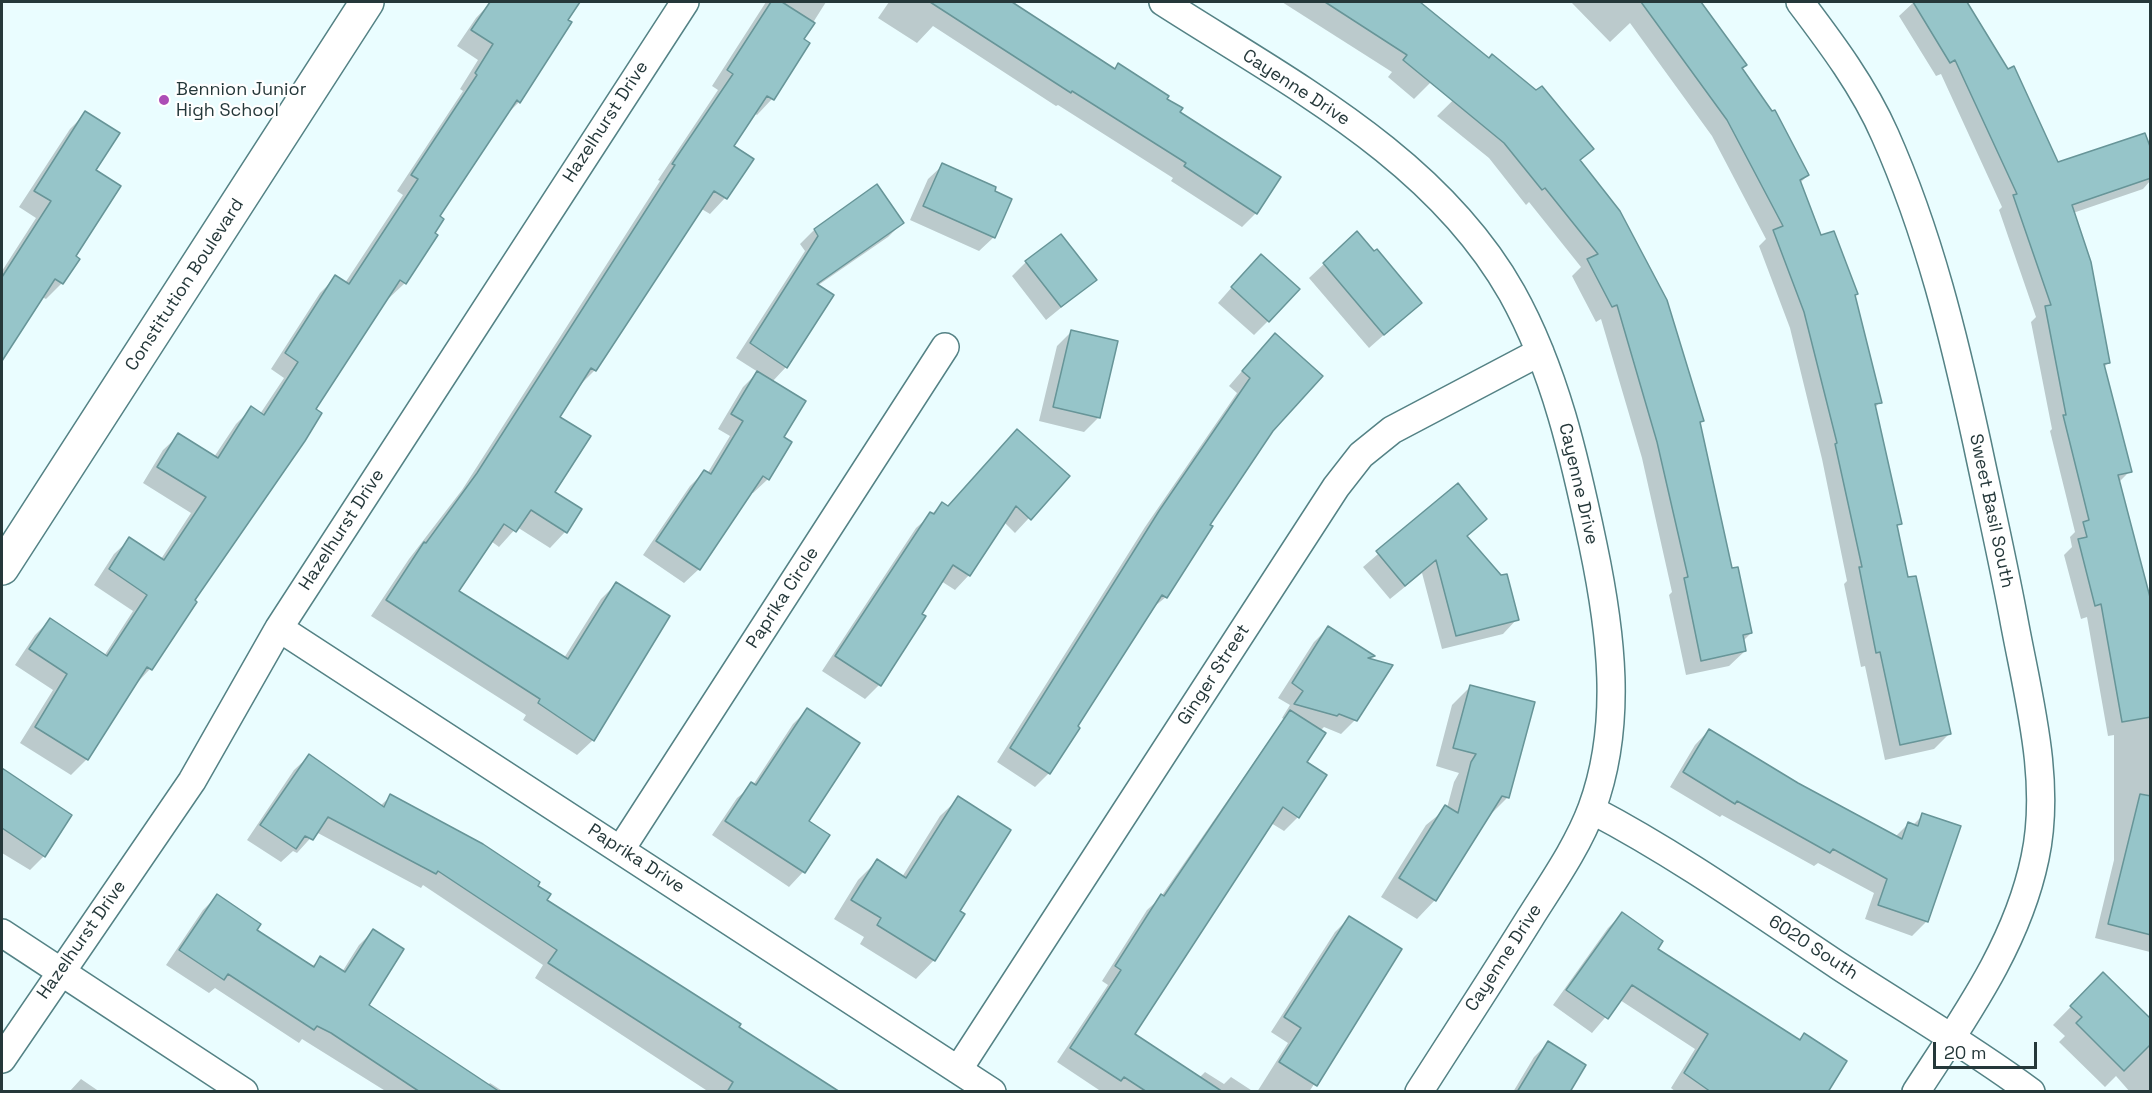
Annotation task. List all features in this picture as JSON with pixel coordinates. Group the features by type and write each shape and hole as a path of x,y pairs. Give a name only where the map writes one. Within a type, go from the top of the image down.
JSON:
{"main road":[{"name":"Constitution Boulevard","path":"2,568 367,2"}],"street":[{"name":"Hazelhurst Drive","path":"2,1059 192,781 279,628 685,2"},
{"name":"Cayenne Drive","path":"1163,2 1384,147 1444,204 1480,247 1512,292 1540,352 1561,412 1578,476 1604,596 1611,705 1602,776 1592,810 1555,879 1419,1092"},
{"name":"Sweet Basil South","path":"1800,2 1839,54 1884,132 1923,229 1952,326 2007,584 2033,724 2041,791 2036,856 2022,906 2003,952 1916,1092"},
{"name":"Paprika Circle","path":"621,849 945,347"},
{"name":"Ginger Street","path":"958,1070 1336,487 1361,455 1392,430 1540,352"},
{"name":"Paprika Drive","path":"279,628 992,1092"},
{"name":"6020 South","path":"1592,810 1654,844 1898,1004 1952,1036 2031,1092"},
{"path":"2,933 244,1092"}],"building":[{"path":"490,2 580,2 568,20 572,22 520,103 517,100 440,216 444,219 435,233 438,235 406,284 400,280 316,409 322,413 305,441 195,600 197,602 152,670 147,667 88,760 35,727 67,674 29,649 50,618 107,656 147,595 109,569 129,537 164,560 206,497 157,467 178,433 218,458 251,406 264,415 298,362 285,353 335,275 349,284 418,179 411,175 477,75 475,73 493,44 471,30"},
{"path":"771,2 782,2 815,23 804,39 810,43 774,100 767,96 734,146 754,159 727,199 714,191 596,371 591,368 560,417 591,436 555,492 582,509 567,533 531,510 516,532 504,524 459,591 568,659 616,582 670,616 594,741 538,703 540,699 386,600 424,542 426,543 477,473 675,165 672,164 733,74 727,70"},
{"path":"930,2 1012,2 1115,69 1118,63 1169,96 1167,99 1183,108 1180,112 1281,177 1257,214 1184,166 1186,163 1072,91 1071,93"},
{"path":"1325,2 1420,2 1489,58 1492,54 1536,90 1542,86 1594,149 1580,160 1620,211 1667,300 1704,421 1700,422 1732,568 1738,567 1752,633 1743,635 1746,651 1701,661 1684,578 1688,577 1657,442 1617,305 1612,307 1587,259 1598,254 1545,188 1542,190 1504,143 1403,60 1407,55"},
{"path":"1641,2 1701,2 1747,65 1742,68 1772,111 1775,110 1809,175 1800,180 1821,235 1834,231 1858,294 1855,295 1882,403 1875,404 1902,524 1897,525 1908,577 1916,576 1951,734 1900,745 1880,652 1876,653 1859,567 1862,567 1835,444 1837,443 1804,312 1773,230 1783,226 1727,120"},
{"path":"1913,2 1967,2 2008,69 2014,66 2058,162 2145,133 2151,149 2151,178 2072,205 2091,262 2110,363 2104,364 2132,472 2118,475 2151,601 2151,717 2122,722 2101,604 2095,606 2078,539 2087,537 2083,522 2089,520 2063,415 2066,415 2045,306 2051,305 2013,195 2017,194 1955,60 1950,63"},
{"path":"85,111 120,133 96,170 121,186 76,256 80,259 63,284 55,279 2,361 2,277 51,201 34,191"},
{"path":"942,163 996,187 995,191 1012,199 995,238 923,206"},
{"path":"877,184 904,223 817,284 834,295 787,368 750,343 818,236 814,229"},
{"path":"1357,231 1374,251 1377,249 1422,303 1384,335 1323,263"},
{"path":"1061,234 1097,280 1061,307 1025,261"},
{"path":"1261,254 1300,289 1269,322 1231,287"},
{"path":"1071,330 1118,341 1100,418 1053,407"},
{"path":"1275,333 1323,376 1273,431 1210,525 1213,526 1167,598 1162,595 1050,774 1010,748 1159,511 1250,378 1242,371"},
{"path":"757,371 806,401 784,437 792,442 769,480 763,476 700,570 656,541 704,470 711,474 743,421 731,414"},
{"path":"1017,429 1070,476 1031,520 1016,506 970,576 953,565 922,614 926,616 881,686 835,656 930,512 934,514 942,502 948,506"},
{"path":"1458,483 1487,519 1467,536 1501,575 1507,574 1519,620 1456,636 1436,560 1405,586 1376,551"},
{"path":"1328,626 1375,656 1368,658 1393,665 1357,721 1339,714 1337,716 1294,704 1303,691 1292,683"},
{"path":"1470,685 1535,702 1509,798 1502,796 1436,901 1399,878 1445,805 1458,813 1471,762 1476,754 1453,748"},
{"path":"807,708 860,743 809,821 830,835 805,873 725,821 751,782 756,785"},
{"path":"1290,710 1326,733 1307,762 1327,775 1299,818 1283,807 1135,1034 1223,1092 1147,1092 1124,1077 1121,1081 1070,1048 1121,970 1115,966 1161,894 1164,896"},
{"path":"1709,729 1798,783 1902,839 1908,822 1918,826 1922,813 1961,826 1928,922 1878,905 1887,879 1833,849 1830,853 1737,801 1735,804 1683,772"},
{"path":"309,754 384,807 390,794 483,844 540,882 538,886 551,894 547,900 741,1024 739,1027 840,1092 727,1092 733,1082 548,963 557,950 438,871 436,874 328,817 313,840 305,836 296,849 260,825"},
{"path":"2,768 72,815 45,857 2,828"},
{"path":"2140,794 2151,796 2151,935 2108,924"},
{"path":"958,796 1011,830 960,911 965,914 935,961 877,925 881,918 851,900 877,859 906,878"},
{"path":"217,894 261,924 257,930 314,967 320,956 345,972 373,929 404,949 369,1005 500,1092 420,1092 331,1033 317,1026 314,1030 228,974 224,980 179,950"},
{"path":"1622,912 1663,941 1658,949 1800,1040 1804,1033 1847,1061 1828,1092 1711,1092 1684,1073 1708,1034 1632,985 1608,1019 1566,990"},
{"path":"1349,916 1402,949 1317,1086 1279,1062 1301,1028 1284,1017"},
{"path":"2103,972 2151,1019 2151,1044 2124,1071 2076,1023 2082,1017 2070,1006"},
{"path":"1548,1041 1586,1065 1570,1092 1517,1092"}],"place":[{"name":"Bennion Junior High School","path":"164,100"}]}
